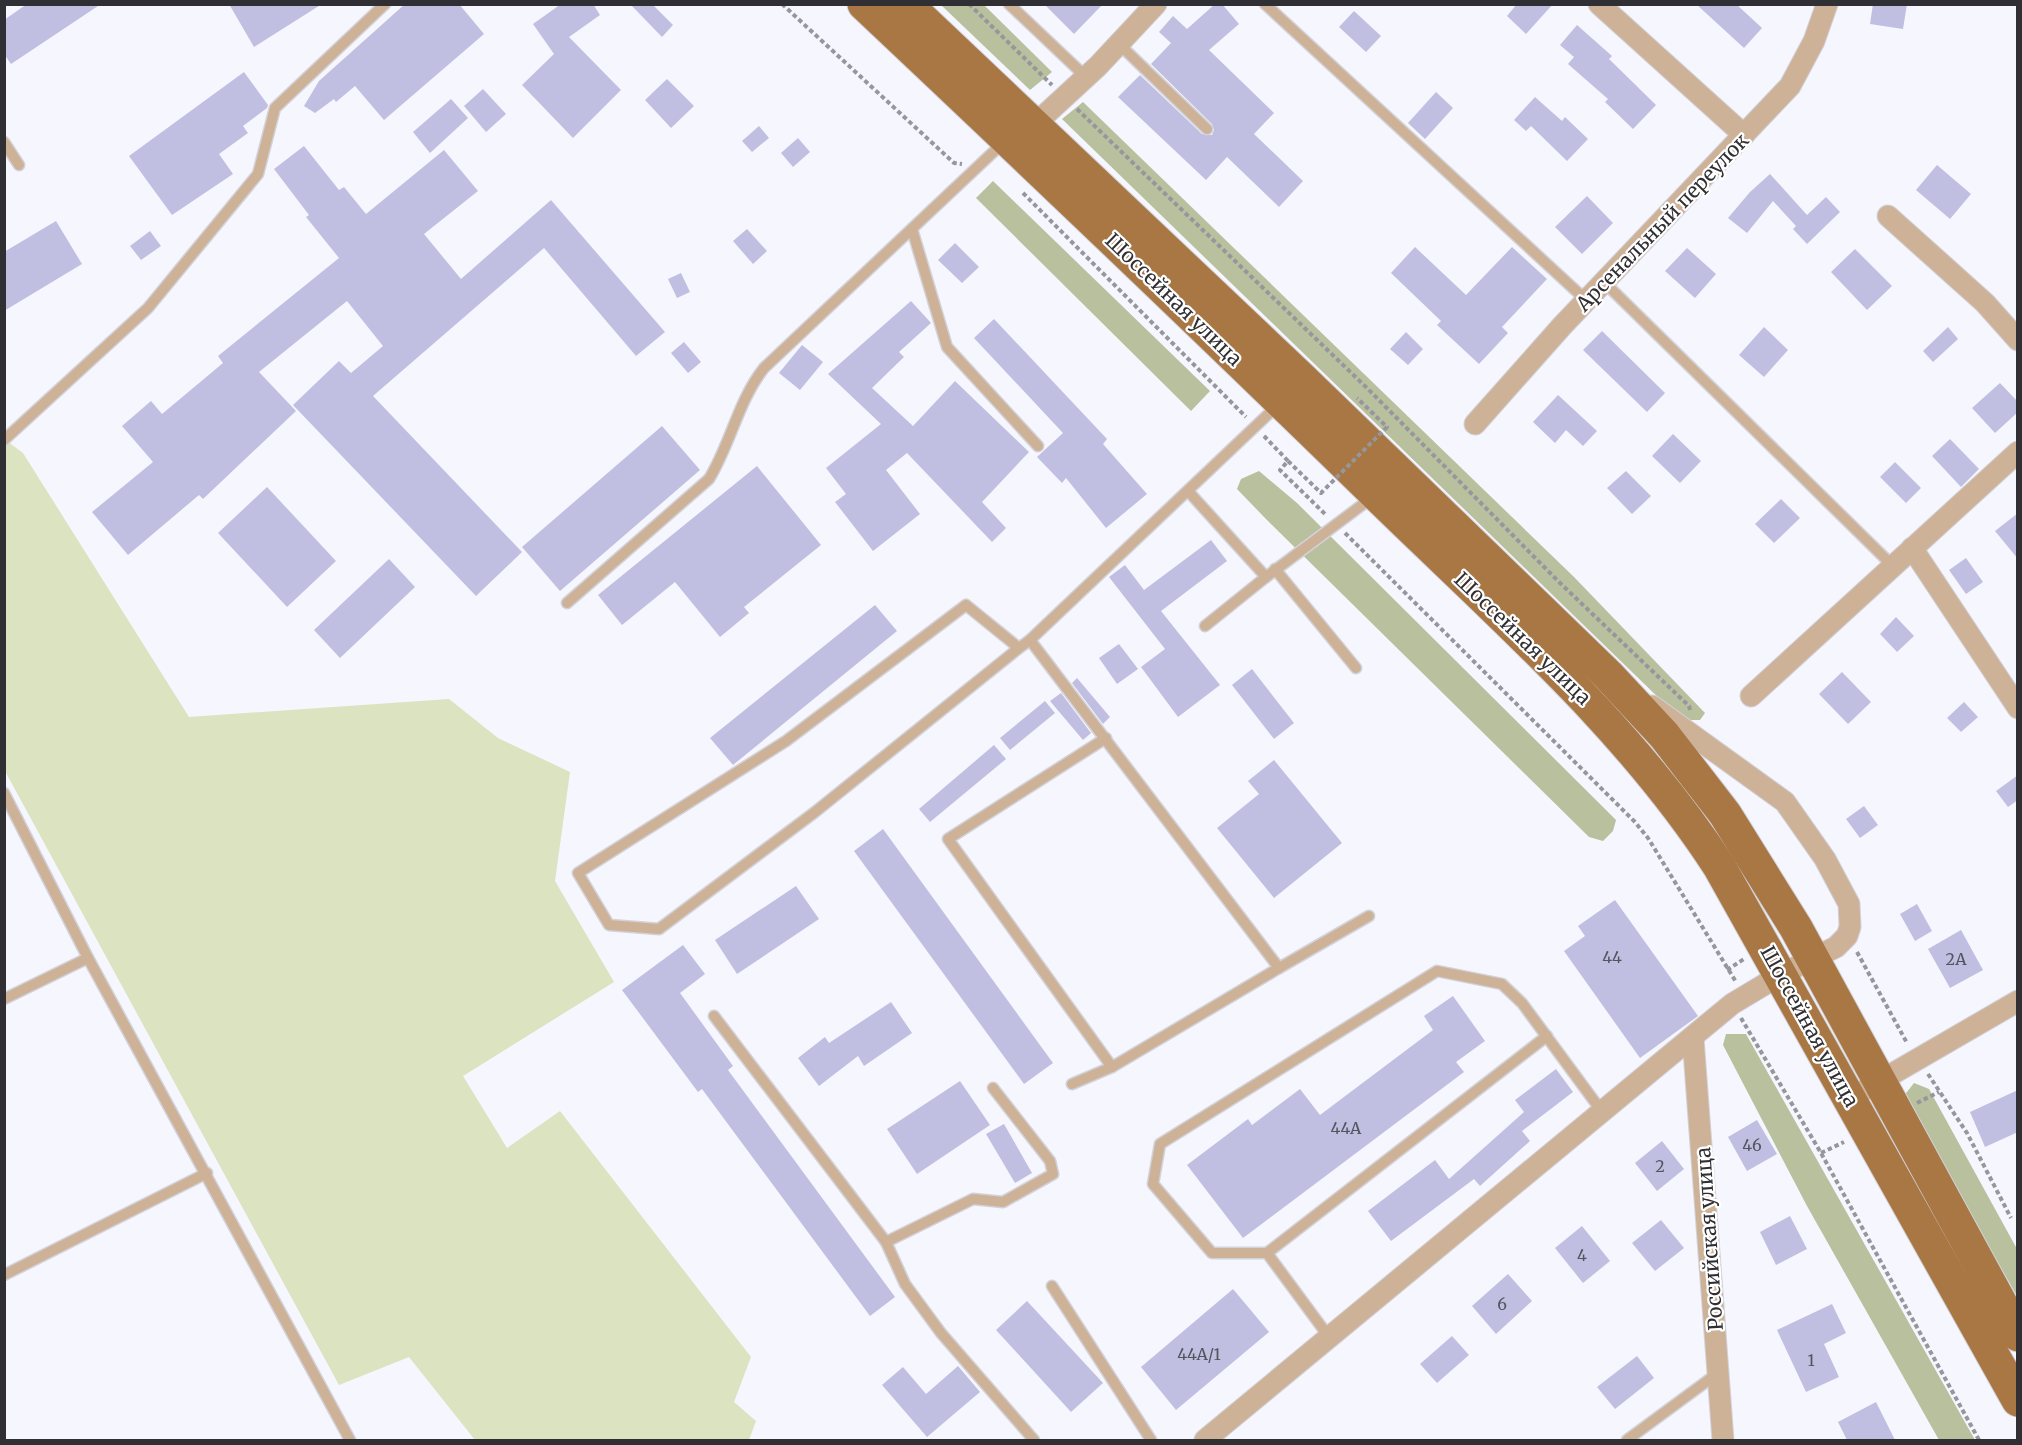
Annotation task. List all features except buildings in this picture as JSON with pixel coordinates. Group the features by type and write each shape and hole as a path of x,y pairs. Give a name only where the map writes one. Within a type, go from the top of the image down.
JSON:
{"main road":[{"name":"Шоссейная улица","path":"864,4 1020,132 1302,379 1608,675 1664,735 1725,814 1812,958 2018,1335"},
{"name":"Шоссейная улица","path":"906,4 1020,132 1281,401 1619,733 1693,825 1782,974 1849,1099 2018,1400"}],"street":[{"path":"1020,132 1065,98 1155,4"},
{"path":"1599,4 1744,135"},
{"name":"Арсенальный переулок","path":"1475,424 1587,301 1790,86 1814,41 1827,4"},
{"path":"1888,216 1985,303 2018,340"},
{"path":"1751,696 2018,452"},
{"path":"1912,548 2018,708"},
{"path":"1205,1440 1604,1113 1732,1005 1782,974 1836,947 1847,936 1852,916 1849,904 1826,859 1797,816 1769,788 1608,675"},
{"path":"1849,1099 2018,1001"},
{"name":"Российская улица","path":"1693,1038 1723,1440"}],"lane":[{"path":"4,440 148,308 258,174 275,108 385,4"},
{"path":"1009,4 1086,77"},
{"path":"1265,4 1587,301"},
{"path":"1119,44 1207,129"},
{"path":"567,603 709,479 720,461 749,387 764,368 978,168 1020,132"},
{"path":"4,142 19,165"},
{"path":"912,229 947,347 1038,447"},
{"path":"1605,283 1893,566"},
{"path":"1019,648 966,605 786,741 578,873 609,925 659,929 815,812 1029,640 1256,428 1281,401"},
{"path":"1188,491 1270,573 1356,668"},
{"path":"1205,626 1270,573 1376,494"},
{"path":"1029,640 1106,738 1279,968"},
{"path":"1106,738 948,839 1112,1067"},
{"path":"4,793 88,958 207,1173 350,1440"},
{"path":"1072,1084 1112,1067 1370,916"},
{"path":"4,999 88,958"},
{"path":"1547,1036 1267,1254 1212,1253 1153,1184 1160,1144 1437,971 1502,984 1522,1003 1547,1036 1604,1113"},
{"path":"714,1016 886,1242 905,1284 941,1333 1034,1440"},
{"path":"886,1242 973,1199 1003,1202 1053,1174 1050,1161 993,1088"},
{"path":"4,1275 207,1173"},
{"path":"1267,1254 1329,1337"},
{"path":"1052,1286 1151,1440"},
{"path":"1627,1440 1718,1373"}],"path":[{"path":"782,4 954,163 978,168"},
{"path":"969,4 1367,388 1560,583 1689,706 1691,734"},
{"path":"1018,188 1321,493 1387,427 1357,398 1367,388"},
{"path":"1288,461 1280,470 1635,822 1648,838 1738,986 1726,997 1821,1153 1979,1440"},
{"path":"1847,936 1918,1059 1967,1133 2011,1218"},
{"path":"1727,970 1766,946"}],"green space":[{"path":"941,5 984,5 1052,72 1030,90"},
{"path":"1083,102 1574,577 1705,713 1700,720 1684,720 1665,704 1062,119"},
{"path":"993,181 1210,391 1191,411 976,198"},
{"path":"4,439 23,453 189,717 449,699 498,738 570,772 555,881 614,982 463,1076 507,1148 560,1111 751,1357 734,1402 756,1421 749,1440 475,1440 409,1357 339,1385 5,771"},
{"path":"1259,471 1297,503 1616,820 1613,831 1603,841 1589,837 1237,489 1241,479"},
{"path":"1726,1034 1746,1034 1975,1440 1939,1440 1807,1206 1723,1045"},
{"path":"1914,1083 1929,1089 2017,1249 2017,1296 1903,1097"}]}
